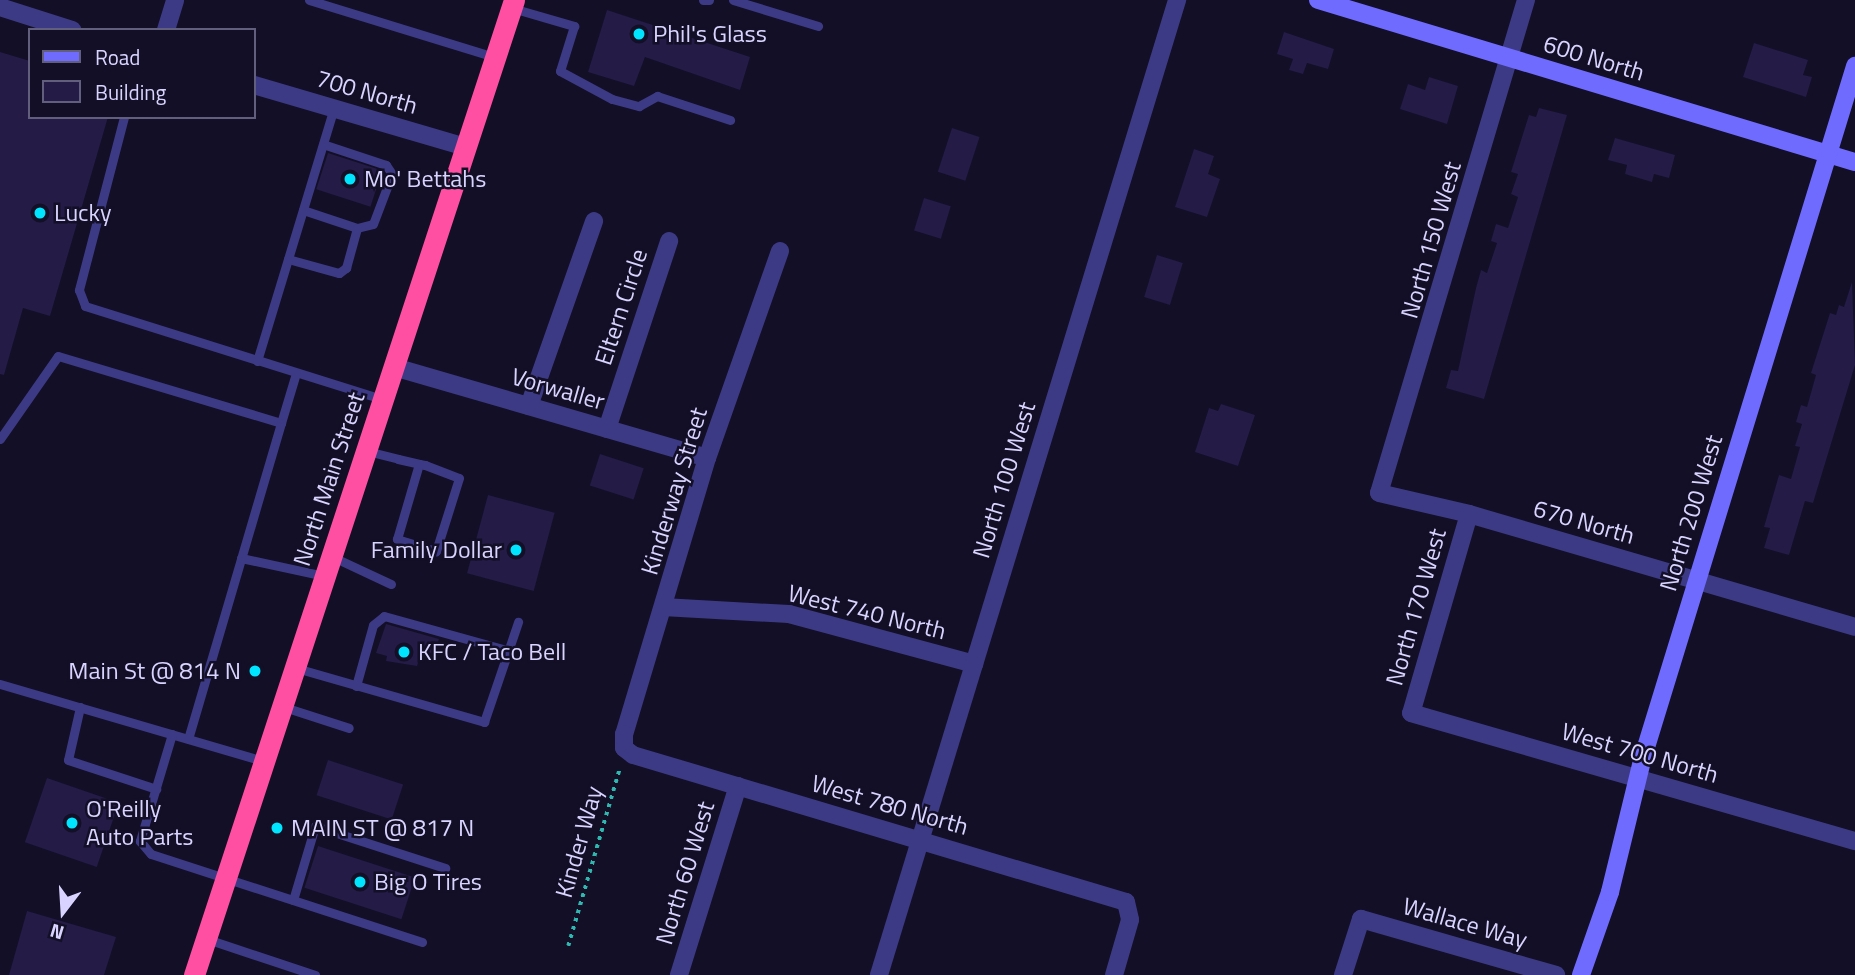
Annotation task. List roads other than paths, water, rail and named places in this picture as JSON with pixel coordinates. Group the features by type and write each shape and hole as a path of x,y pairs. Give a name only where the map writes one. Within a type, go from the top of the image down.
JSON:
{"highway":[{"name":"North Main Street","path":"194,975 513,4"}],"street":[{"path":"167,28 175,0"},
{"name":"North 100 West","path":"879,975 1177,0"},
{"name":"600 North","path":"1318,0 1347,4 1510,58 1855,162"},
{"name":"North 150 West","path":"1380,493 1526,0"},
{"path":"0,8 65,28"},
{"name":"North 200 West","path":"1581,975 1610,892 1637,777 1826,153 1851,94 1855,66"},
{"name":"700 North","path":"256,86 466,147"},
{"path":"528,406 594,220"},
{"name":"Eltern Circle","path":"607,429 669,241"},
{"name":"Kinderway Street","path":"624,748 624,734 708,458 780,251"},
{"name":"Vorwaller","path":"394,367 708,458"},
{"name":"670 North","path":"1380,493 1469,514 1855,627"},
{"name":"North 170 West","path":"1411,713 1469,514"},
{"name":"West 740 North","path":"663,607 789,614 974,664"},
{"name":"West 700 North","path":"1411,713 1855,841"},
{"name":"West 780 North","path":"624,748 738,786 1126,902 1130,920 1114,975"},
{"name":"North 60 West","path":"679,975 738,786"},
{"name":"Wallace Way","path":"1343,975 1361,919 1556,975"}],"lane":[{"path":"309,0 339,4 495,58"},
{"path":"703,0 709,0"},
{"path":"733,0 818,26"},
{"path":"513,4 574,26 559,71 612,99 639,106 657,96 730,120"},
{"path":"257,361 334,108"},
{"path":"123,119 79,290 81,299 93,312 383,400"},
{"path":"303,210 357,228 373,224 379,216 392,174 386,165 323,144"},
{"path":"288,258 339,273 346,268 357,228"},
{"path":"0,439 58,356 281,423"},
{"path":"188,739 296,373"},
{"path":"367,451 419,464 459,478 436,551 397,539 419,464"},
{"path":"241,558 328,566 391,584"},
{"path":"356,686 373,625 384,616 509,651"},
{"path":"294,668 484,722 518,622"},
{"path":"0,684 264,761"},
{"path":"282,706 349,728"},
{"path":"80,707 68,760 156,789"},
{"path":"172,734 140,841 151,854 422,942"},
{"path":"293,900 315,826 445,868"},
{"path":"206,939 315,975"}],"place":[{"name":"Phil's Glass","path":"639,34"},
{"name":"Mo' Bettahs","path":"350,179"},
{"name":"Lucky","path":"40,213"},
{"name":"Family Dollar","path":"516,550"},
{"name":"KFC / Taco Bell","path":"404,652"},
{"name":"Main St @ 814 N","path":"255,671"},
{"name":"O'Reilly Auto Parts","path":"72,823"},
{"name":"MAIN ST @ 817 N","path":"277,828"},
{"name":"Big O Tires","path":"360,882"}]}
